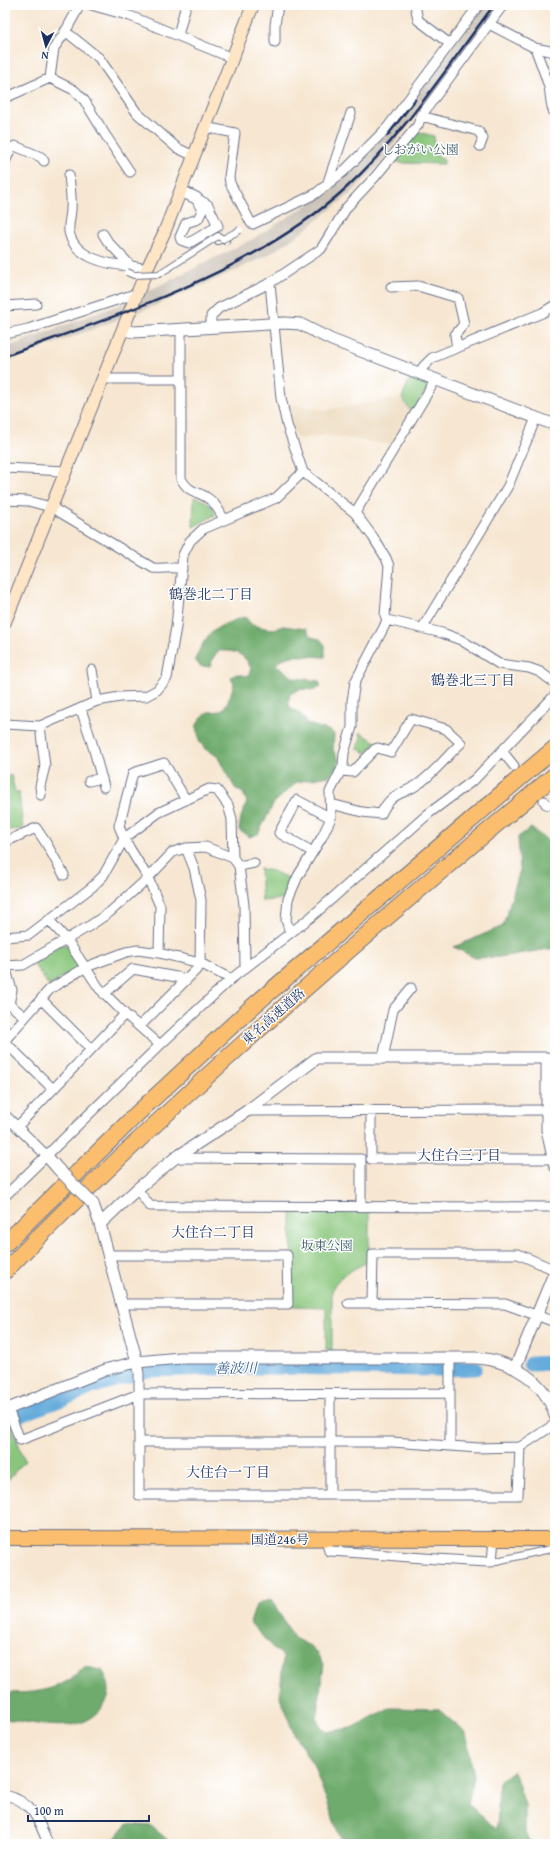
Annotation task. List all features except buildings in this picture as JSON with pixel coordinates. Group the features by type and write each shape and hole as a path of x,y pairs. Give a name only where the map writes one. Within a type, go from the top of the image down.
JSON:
{"highway":[{"name":"東名高速道路","path":"5,1244 141,1110 251,1008 555,748"},
{"name":"東名高速道路","path":"5,1271 156,1122 266,1022 555,775"},
{"name":"国道246号","path":"5,1538 555,1539"}],"main road":[{"path":"5,622 65,471 181,191 204,127 253,5"}],"street":[{"path":"50,78 54,48 66,31 80,5"},
{"path":"90,5 130,16 232,58"},
{"path":"178,35 186,5"},
{"path":"275,42 275,25 278,5"},
{"path":"415,5 418,20 450,44"},
{"path":"204,127 235,133 229,177 230,183 251,223 315,194 326,186 387,128 479,5"},
{"path":"211,327 211,316 214,311 270,282 321,249 347,207 375,177 418,125 421,116 503,5"},
{"path":"489,24 535,48 555,52"},
{"path":"66,31 99,58 137,113 177,148 194,156"},
{"path":"535,48 544,70 555,116"},
{"path":"5,98 50,78"},
{"path":"50,78 74,90 84,100 130,172"},
{"path":"326,186 351,113"},
{"path":"421,116 478,131 482,138 480,146"},
{"path":"5,162 11,148 15,146 41,157 44,161"},
{"path":"69,175 71,208 69,230 74,244 79,250 106,263 129,269 148,269"},
{"path":"181,191 208,205 218,224 216,228 189,243 184,242 180,238 186,223 198,219 201,216 212,214"},
{"path":"196,198 201,208 201,216"},
{"path":"103,234 134,275 159,274 165,267 218,236 221,241 240,230"},
{"path":"270,282 281,398 287,426 303,472 355,513 373,537 386,558 388,566 386,620 384,627 355,682 352,701 352,727 344,753 341,771 330,792 331,818 313,852 295,875 288,899 286,920 290,932"},
{"path":"391,287 418,286 458,298 464,324 455,335 457,348"},
{"path":"5,334 28,329 138,293"},
{"path":"5,306 36,304"},
{"path":"420,373 423,367 432,358 542,313 555,305"},
{"path":"124,330 134,332 211,327 300,324 332,340 555,425"},
{"path":"180,329 181,479 191,491 205,496 211,501 224,520"},
{"path":"103,379 180,379"},
{"path":"355,513 436,379"},
{"path":"423,627 508,486 536,418"},
{"path":"5,468 65,471"},
{"path":"5,724 40,726 96,701 120,697 146,696 157,690 167,678 176,627 183,555 195,534 276,498 303,472"},
{"path":"5,500 28,502 51,507 117,548 153,568 163,569 177,567 182,569"},
{"path":"386,620 423,627 461,640 499,664 529,668 540,672 555,683"},
{"path":"92,670 96,701"},
{"path":"5,1196 160,1045 231,979 311,917 428,814 475,779 555,695"},
{"path":"81,709 103,782 89,781"},
{"path":"331,804 362,812 381,814 389,800 397,794 421,783 461,743 446,728 411,719 391,752 378,748 374,749 353,772 341,771"},
{"path":"40,726 44,766 40,786 41,795"},
{"path":"502,751 514,766"},
{"path":"159,953 160,906 148,878 124,839 119,826 133,773 164,763 186,800"},
{"path":"5,937 29,935 50,920 92,887 103,876 124,839 158,813 209,789 217,790 228,805 232,819 233,858"},
{"path":"313,852 279,833 296,800 331,818"},
{"path":"544,801 550,806 555,806"},
{"path":"5,842 36,828 64,875"},
{"path":"24,1017 7,1004 12,990 5,967 23,965 67,940 110,912 148,878 173,852 186,848 206,847 233,858 239,866 244,905 245,967"},
{"path":"140,1026 199,968 201,900 194,868 186,848"},
{"path":"239,866 254,863"},
{"path":"50,920 67,940 104,994 160,1045"},
{"path":"53,1089 5,1041 41,999 66,978 86,967 126,952 138,950 159,953 200,963 231,979"},
{"path":"104,994 133,969 187,980"},
{"path":"383,1058 393,1010 411,988"},
{"path":"41,999 91,1050"},
{"path":"17,1127 125,1014"},
{"path":"100,1224 137,1189 175,1158 247,1111 317,1058 551,1057 547,1110 548,1130 554,1163 371,1159 371,1110"},
{"path":"247,1111 547,1110"},
{"path":"5,1115 93,1204 109,1255 138,1362 139,1495 518,1495 520,1447"},
{"path":"175,1158 361,1159 361,1207"},
{"path":"137,1189 150,1206 555,1207"},
{"path":"372,1303 373,1254 518,1254 555,1270 515,1368"},
{"path":"109,1255 287,1255 288,1304 122,1304"},
{"path":"348,1303 505,1304 555,1322"},
{"path":"450,1393 139,1394 20,1440 6,1410 108,1369 138,1362 180,1358 487,1358 515,1368 528,1376 538,1386 550,1403 555,1416"},
{"path":"450,1358 450,1446"},
{"path":"330,1394 330,1495"},
{"path":"139,1442 392,1442 450,1446 520,1447 555,1424"},
{"path":"492,1562 494,1538"},
{"path":"326,1539 329,1551 375,1553 438,1560 492,1562 555,1548"},
{"path":"375,1553 377,1539"},
{"path":"5,1795 18,1798 32,1809 48,1844"}],"shaded area":[{"path":"484,5 499,5 376,168 350,194 301,233 271,253 237,270 154,306 5,362 5,348 126,302 253,239 307,205 327,189 391,127"},
{"path":"402,398 414,411 393,445 326,435 296,439 286,403 325,410"}],"green space":[{"name":"しおがい公園","path":"415,131 434,136 438,156 444,160 444,164 400,163 394,159"},
{"path":"410,377 427,384 428,387 414,411 410,410 402,398"},
{"path":"194,497 208,503 213,508 215,515 193,527"},
{"path":"245,617 252,625 264,628 274,629 283,626 306,629 311,637 320,639 325,645 325,657 291,656 280,661 276,665 294,678 319,681 321,687 314,690 300,689 290,694 289,706 304,718 307,724 328,730 334,734 333,750 339,761 329,776 297,782 274,803 258,834 249,837 239,830 241,817 247,802 243,793 235,788 217,756 205,749 199,741 196,727 200,719 208,712 221,711 226,705 231,695 234,683 231,677 237,674 248,676 251,669 246,659 234,652 229,651 218,651 213,658 210,667 200,666 195,660 199,650 208,636 214,631 227,623"},
{"path":"360,732 377,743 366,753 357,748 361,740"},
{"path":"11,775 15,792 19,792 23,829 5,830 5,777"},
{"path":"531,828 555,846 555,948 499,957 475,958 454,947 503,926 520,870 518,837"},
{"path":"260,869 273,871 290,880 283,899 262,901"},
{"path":"60,945 67,945 79,963 79,967 49,986 32,962"},
{"name":"坂東公園","path":"291,1210 369,1210 369,1261 342,1277 334,1286 332,1292 332,1350 326,1350 326,1308 292,1307"},
{"path":"8,1417 25,1461 5,1483 5,1418"},
{"path":"271,1599 294,1638 312,1647 324,1664 316,1719 326,1732 351,1728 389,1708 438,1709 466,1733 474,1777 468,1804 497,1830 499,1780 514,1771 525,1805 525,1833 531,1844 344,1844 338,1832 314,1766 294,1734 280,1697 283,1656 274,1649 250,1623 256,1605"},
{"path":"84,1667 102,1670 109,1687 107,1700 96,1715 85,1721 72,1725 59,1726 5,1719 5,1692 16,1693 48,1689 68,1681 77,1675"},
{"path":"127,1824 151,1826 173,1844 110,1844"}],"waterway":[{"name":"善波川","path":"530,1364 555,1363"},
{"name":"善波川","path":"5,1420 94,1386 147,1370 247,1367 475,1368"}],"railway":[{"path":"5,356 139,307 184,288 228,267 270,244 310,218 346,188 387,146 424,100 494,5"},
{"path":"387,136 415,100"}],"district":[{"name":"鶴巻北二丁目","path":"211,594"},
{"name":"鶴巻北三丁目","path":"473,680"},
{"name":"大住台三丁目","path":"459,1155"},
{"name":"大住台二丁目","path":"213,1232"},
{"name":"大住台一丁目","path":"228,1472"}]}
